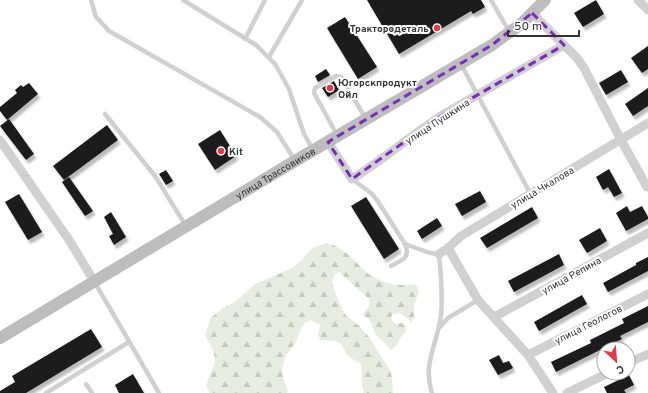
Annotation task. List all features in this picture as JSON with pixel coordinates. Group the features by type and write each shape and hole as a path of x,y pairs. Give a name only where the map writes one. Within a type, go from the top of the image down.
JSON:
{"main road":[{"name":"улица Трассовиков","path":"0,338 313,150 461,64 510,33 545,0"}],"street":[{"path":"639,1 648,10"},
{"path":"532,13 577,58 584,68 647,187"},
{"name":"улица Пушкина","path":"352,179 373,166 425,127 478,94 564,45"},
{"name":"улица Чкалова","path":"439,254 461,236 648,123"},
{"path":"333,139 352,179"},
{"path":"0,140 69,240 94,282"},
{"name":"улица Репина","path":"494,317 648,233"},
{"path":"448,248 478,300 528,355 553,393"},
{"name":"улица Геологов","path":"528,355 648,294"},
{"path":"636,360 648,354"},
{"path":"567,393 596,379"}],"lane":[{"path":"90,0 96,17 109,32 260,117 277,132 295,161"},
{"path":"183,0 256,45 269,57 282,74 289,89 304,134 313,150"},
{"path":"191,5 194,0"},
{"path":"245,39 265,0"},
{"path":"269,57 302,0"},
{"path":"491,0 510,33"},
{"path":"461,64 530,194"},
{"path":"333,139 314,93 315,88 336,76 341,77 366,119"},
{"path":"105,114 155,176 186,226"},
{"path":"352,179 371,193 377,200 408,250 407,256 403,260 391,266"},
{"path":"405,244 430,253 439,254 442,288 441,316 431,352 428,370 432,393"},
{"path":"94,282 159,393"},
{"path":"438,329 448,318 478,300"},
{"path":"46,393 129,342"},
{"path":"86,384 92,393"}],"highlighted area":[{"path":"532,13 564,45 441,116 352,179 328,142 492,45"}],"green space":[{"path":"327,243 348,254 368,274 375,278 392,284 411,284 417,286 419,292 414,306 414,317 411,322 400,313 393,314 391,317 393,322 397,324 402,323 406,326 406,331 395,347 390,350 376,335 369,319 363,314 370,304 369,299 339,272 335,274 332,281 342,310 369,337 390,370 393,393 364,393 362,386 361,364 347,354 341,344 335,341 320,340 318,335 320,325 311,320 305,323 300,330 296,342 287,354 283,364 282,373 288,391 287,393 210,393 206,385 215,362 214,352 205,335 210,319 220,310 236,301 255,284 292,268 303,259 309,251 317,246"}],"building":[{"path":"367,0 481,0 485,7 473,14 471,11 399,54"},
{"path":"596,0 604,14 583,27 574,13"},
{"path":"345,17 377,67 358,79 327,28"},
{"path":"648,46 648,69 642,73 631,58"},
{"path":"326,69 330,75 318,82 315,76"},
{"path":"621,70 628,82 606,95 599,83"},
{"path":"334,81 339,90 328,97 322,88"},
{"path":"29,83 38,94 7,120 0,111 0,107 17,93 15,90 21,85 23,87"},
{"path":"648,88 648,106 633,116 625,104"},
{"path":"9,119 34,154 26,160 0,126"},
{"path":"107,125 118,140 64,180 53,166"},
{"path":"220,130 236,156 215,170 198,144"},
{"path":"609,169 622,193 614,197 608,187 603,190 596,177"},
{"path":"166,170 173,181 166,185 159,174"},
{"path":"69,177 93,211 85,216 62,182"},
{"path":"480,191 486,202 462,216 455,204"},
{"path":"19,194 42,232 28,240 5,202"},
{"path":"366,197 399,249 384,259 351,206"},
{"path":"627,206 630,212 642,206 648,219 626,231 616,213"},
{"path":"532,207 538,218 487,248 480,238"},
{"path":"111,212 126,237 114,245 109,236 113,234 104,217"},
{"path":"437,218 442,226 422,239 417,231"},
{"path":"600,228 607,241 587,253 579,240"},
{"path":"559,254 564,265 514,292 508,281"},
{"path":"648,257 648,271 608,292 603,283"},
{"path":"582,295 587,304 539,331 534,322"},
{"path":"648,306 648,322 620,336 622,339 618,341 596,341 596,352 556,372 551,362 591,343 590,340 624,323 622,319"},
{"path":"91,329 102,347 26,393 0,393 0,391 15,382 12,376"},
{"path":"499,355 503,363 509,361 513,368 498,375 489,360"},
{"path":"133,374 144,393 119,393 115,385"},
{"path":"616,381 632,381 634,385 624,390 626,393 607,393 604,387"}],"place":[{"name":"Трактородеталь","path":"437,28"},
{"name":"Югорскпродукт Ойл","path":"330,88"},
{"name":"Kit","path":"221,151"}]}
